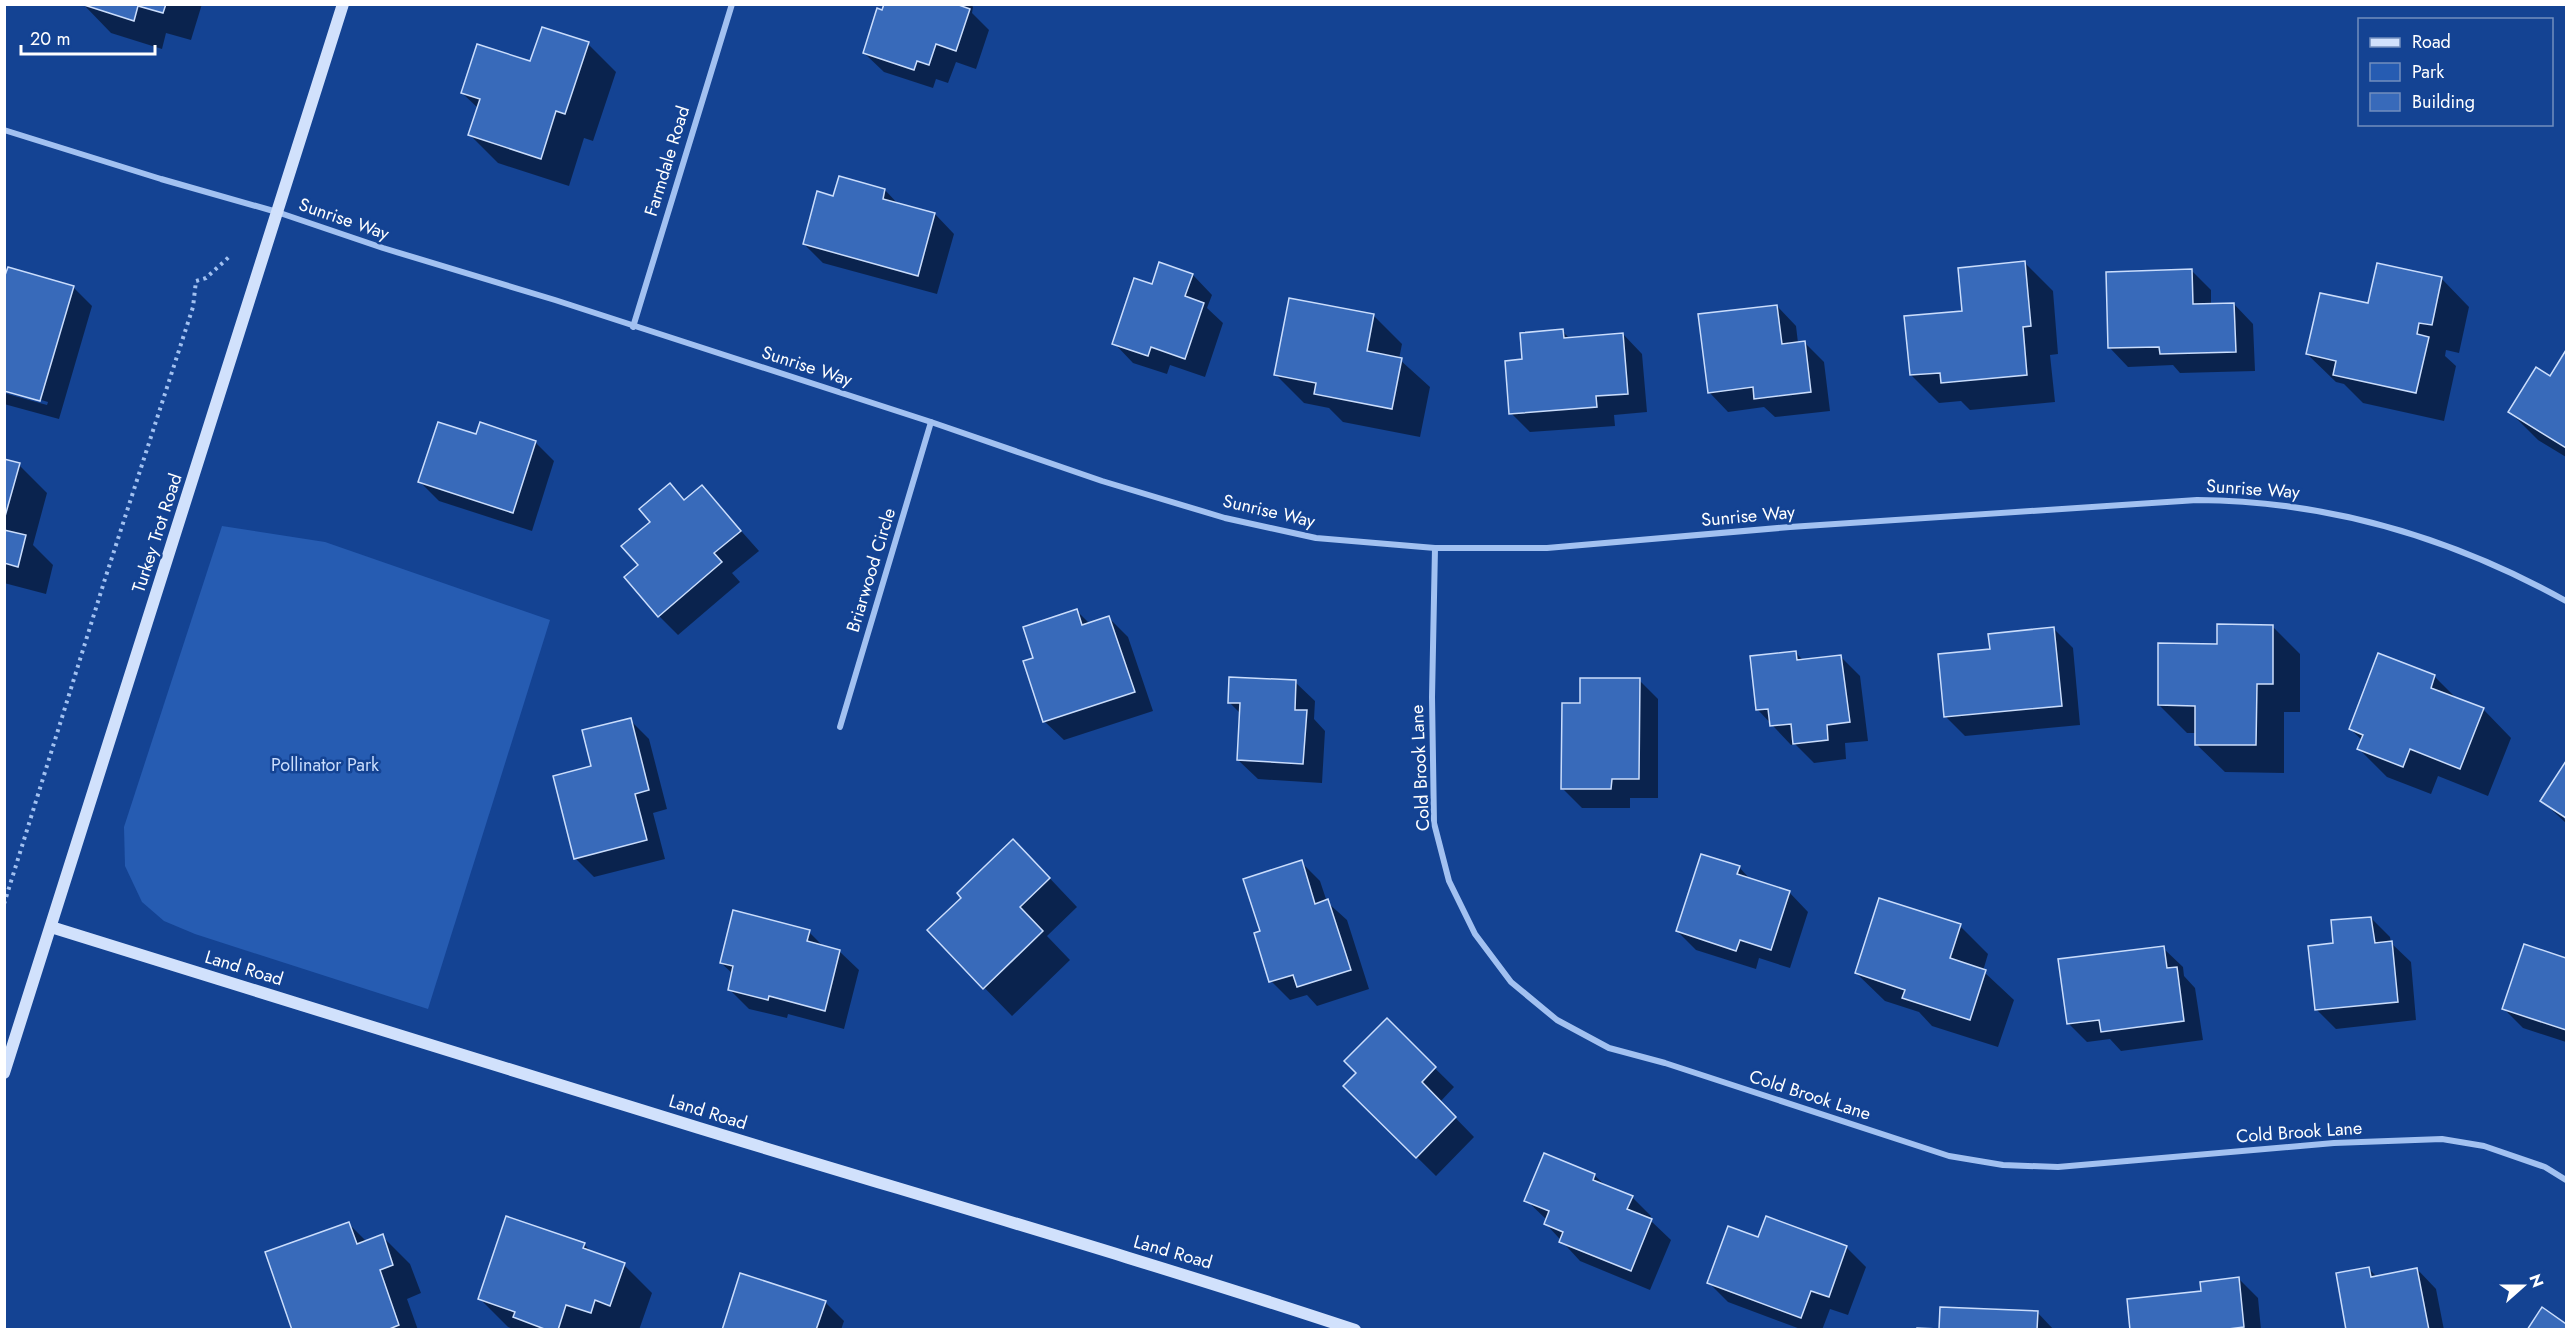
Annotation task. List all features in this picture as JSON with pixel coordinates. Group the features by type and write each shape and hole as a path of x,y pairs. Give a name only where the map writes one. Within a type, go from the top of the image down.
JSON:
{"street":[{"name":"Turkey Trot Road","path":"4,1073 343,4"},
{"name":"Farmdale Road","path":"633,327 732,4"},
{"name":"Sunrise Way","path":"4,130 277,212 383,248 555,300 931,422 1102,481 1225,518 1316,538 1435,548 1547,548 1813,526 2197,500 2244,500 2331,512 2381,523 2478,556 2566,601"},
{"name":"Briarwood Circle","path":"840,727 931,422"},
{"name":"Cold Brook Lane","path":"1435,548 1432,697 1434,823 1449,881 1475,934 1511,982 1557,1020 1609,1048 1665,1063 1948,1156 2003,1165 2058,1167 2334,1143 2442,1139 2484,1146 2545,1167 2566,1180"},
{"name":"Land Road","path":"51,927 633,1108 1100,1250 1184,1273 1355,1329"}],"path":[{"path":"4,904 105,579 194,307 196,281 206,278"}],"green space":[{"name":"Pollinator Park","path":"222,526 325,542 550,620 428,1009 195,934 164,921 142,902 125,866 124,827"}],"building":[{"path":"81,4 166,4 163,13 138,6 134,21"},
{"path":"884,4 956,4 970,9 956,51 936,44 929,65 917,61 914,70 863,53 877,8 882,10"},
{"path":"542,27 589,42 565,114 556,111 541,159 468,135 480,99 461,93 477,44 530,61"},
{"path":"839,176 885,189 883,199 935,213 918,276 803,244 817,191 833,196"},
{"path":"2025,261 2031,326 2023,327 2027,375 1941,383 1940,373 1910,375 1904,316 1962,311 1958,268"},
{"path":"1159,262 1193,274 1185,296 1204,303 1185,359 1151,347 1148,356 1112,344 1134,278 1152,284"},
{"path":"2377,263 2442,277 2432,325 2419,323 2417,334 2429,337 2416,393 2333,375 2336,361 2306,354 2320,293 2368,303"},
{"path":"8,267 74,286 40,401 4,391 4,278"},
{"path":"2192,269 2193,304 2234,303 2236,352 2160,354 2159,347 2108,348 2106,272"},
{"path":"1289,298 1374,314 1367,351 1402,358 1392,409 1314,394 1316,383 1274,375"},
{"path":"1777,305 1782,344 1805,341 1811,392 1754,399 1753,387 1708,393 1698,314"},
{"path":"1563,329 1564,338 1623,333 1628,394 1596,396 1597,407 1509,414 1505,361 1522,359 1520,333"},
{"path":"2566,350 2566,448 2508,412 2536,367 2550,376"},
{"path":"438,422 476,434 480,422 536,441 513,513 418,482"},
{"path":"4,459 20,463 4,520"},
{"path":"670,483 684,500 702,485 741,531 714,553 722,562 658,617 624,577 638,565 621,546 650,522 639,509"},
{"path":"4,530 26,535 18,567 4,563"},
{"path":"1077,609 1082,625 1109,616 1135,692 1043,722 1023,661 1033,658 1023,627"},
{"path":"2217,624 2273,625 2273,684 2257,684 2256,745 2195,745 2195,706 2158,705 2158,643 2217,644"},
{"path":"2054,627 2062,706 1944,717 1938,654 1990,649 1988,634"},
{"path":"1796,651 1797,660 1841,655 1850,722 1827,725 1828,740 1793,744 1791,724 1770,726 1768,709 1756,710 1750,656"},
{"path":"2378,653 2435,675 2431,688 2484,708 2460,769 2410,749 2403,767 2357,749 2363,735 2349,729"},
{"path":"1229,677 1296,680 1295,710 1307,710 1303,764 1237,760 1240,703 1228,703"},
{"path":"1580,678 1640,678 1639,779 1612,779 1611,789 1561,789 1562,703 1580,703"},
{"path":"631,718 649,790 635,794 647,840 574,859 553,776 591,766 582,730"},
{"path":"2566,761 2566,818 2540,801"},
{"path":"1013,839 1050,878 1020,907 1043,931 983,989 927,930 961,898 957,893"},
{"path":"1701,854 1740,866 1737,874 1790,891 1771,950 1740,940 1736,951 1676,931"},
{"path":"1302,860 1315,904 1328,899 1351,970 1297,987 1293,975 1269,982 1254,933 1260,931 1243,879"},
{"path":"1879,898 1961,924 1950,958 1986,970 1970,1020 1902,998 1905,990 1855,973"},
{"path":"733,910 810,930 807,941 840,950 825,1011 769,996 768,1000 728,990 733,966 720,963"},
{"path":"2371,917 2375,943 2392,941 2398,1002 2315,1010 2308,946 2333,943 2331,920"},
{"path":"2524,944 2566,958 2566,1030 2502,1009"},
{"path":"2164,946 2167,968 2177,967 2184,1021 2101,1032 2099,1020 2067,1024 2058,959"},
{"path":"1387,1018 1436,1067 1422,1082 1456,1117 1416,1158 1343,1086 1356,1073 1344,1061"},
{"path":"1544,1153 1595,1174 1593,1180 1633,1196 1627,1209 1652,1219 1631,1271 1559,1242 1563,1232 1544,1224 1549,1211 1524,1201"},
{"path":"506,1216 585,1243 583,1248 625,1263 610,1306 595,1300 591,1313 566,1305 558,1330 547,1330 513,1317 515,1312 478,1299"},
{"path":"1766,1216 1847,1246 1829,1297 1811,1291 1801,1318 1707,1283 1728,1226 1758,1237"},
{"path":"349,1222 357,1244 383,1234 393,1265 380,1270 399,1325 387,1330 292,1330 265,1252"},
{"path":"2369,1267 2371,1277 2417,1268 2429,1330 2346,1330 2336,1273"},
{"path":"740,1273 826,1301 816,1330 722,1330"},
{"path":"2239,1277 2244,1327 2220,1330 2130,1330 2127,1299 2201,1291 2200,1282"},
{"path":"1940,1307 2038,1311 2037,1330 1917,1330 1917,1328 1939,1329"},
{"path":"2542,1307 2566,1324 2566,1330 2527,1330"}]}
